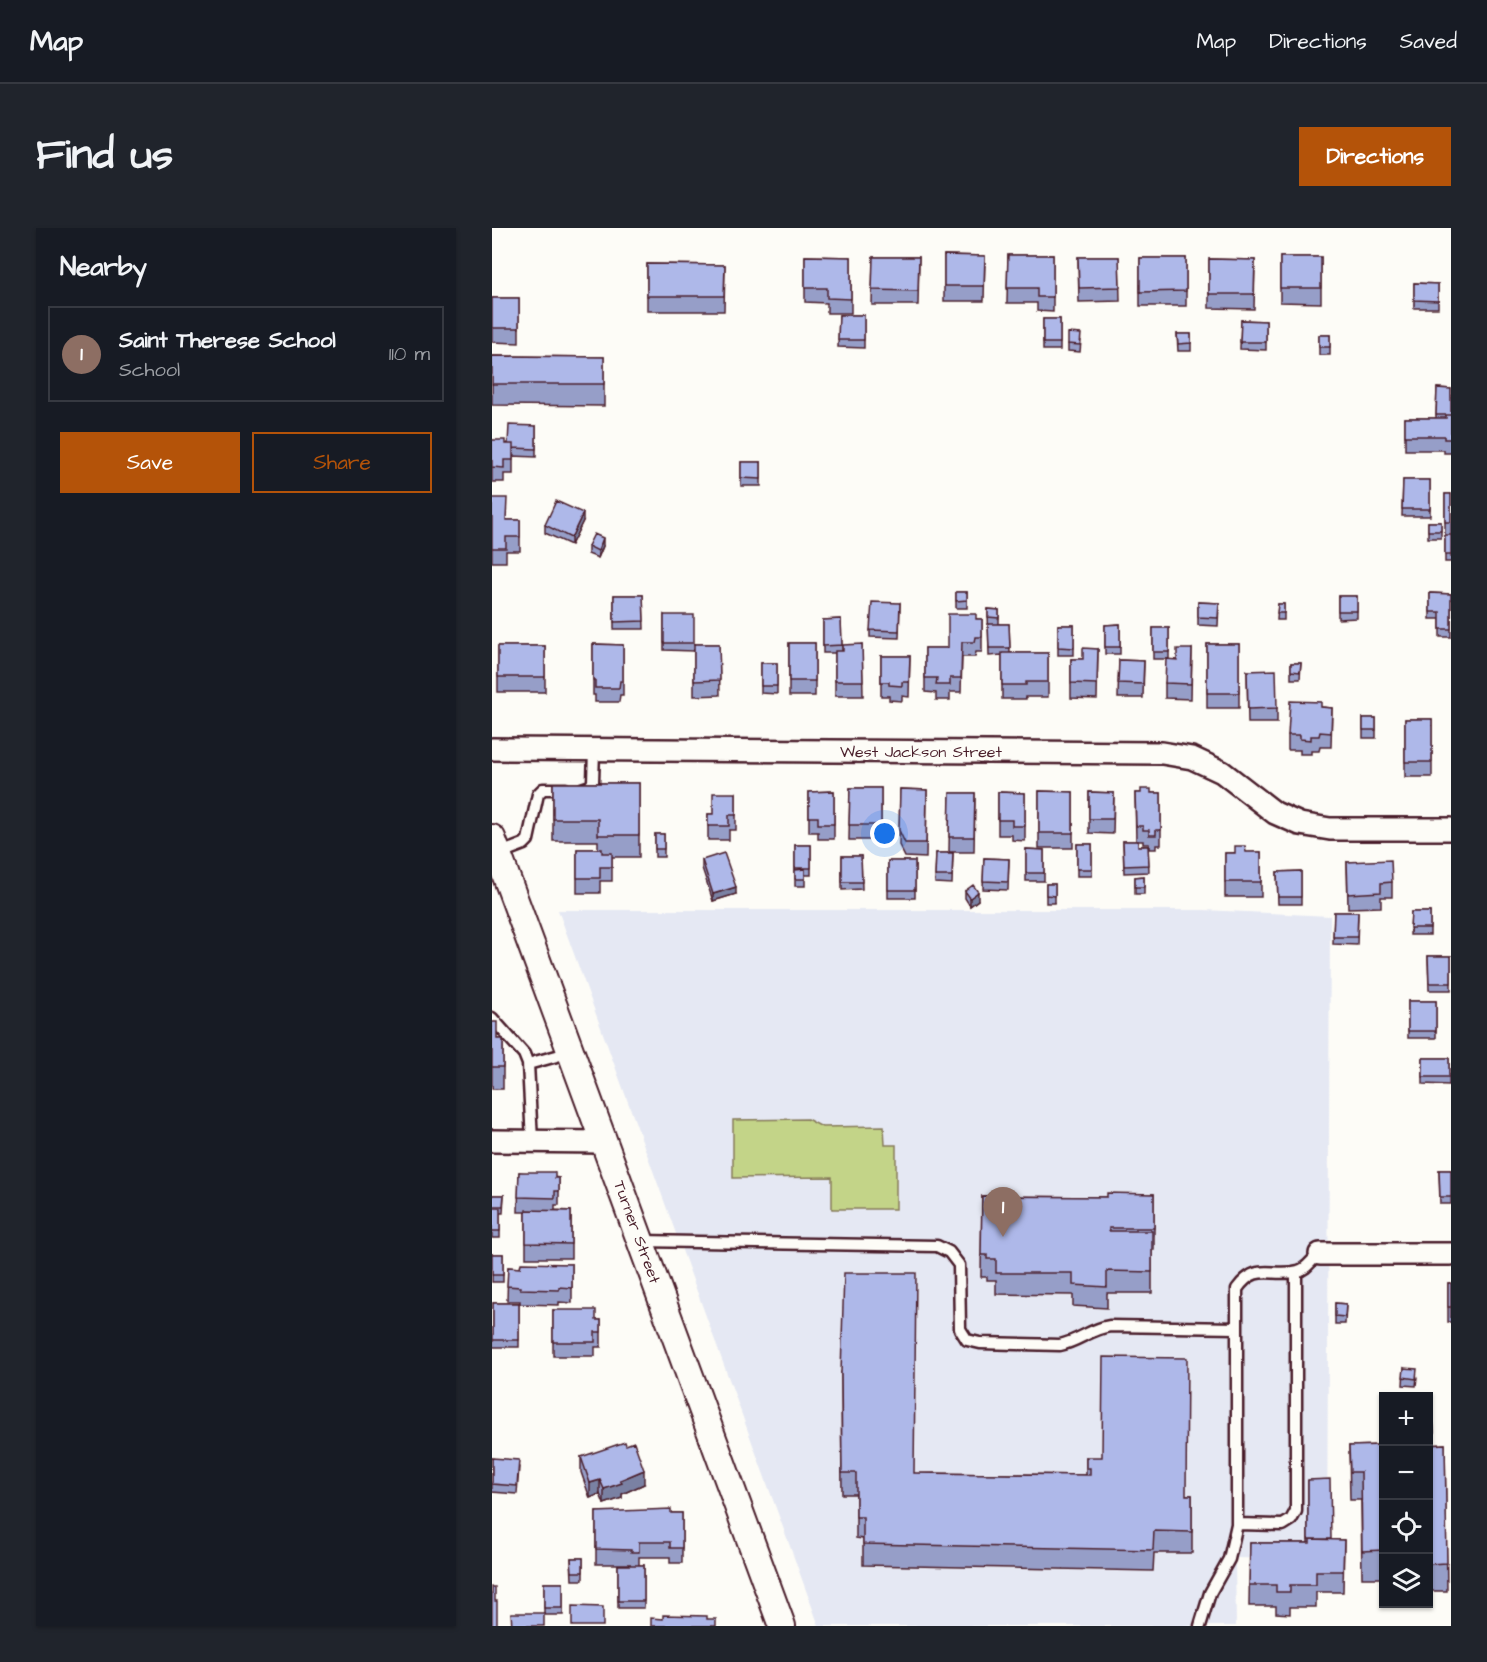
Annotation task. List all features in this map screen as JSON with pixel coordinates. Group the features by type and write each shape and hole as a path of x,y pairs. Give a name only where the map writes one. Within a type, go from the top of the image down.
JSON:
{"street":[{"name":"West Jackson Street","path":"492,749 1162,753 1192,758 1222,772 1275,813 1300,824 1330,829 1451,829"},
{"name":"Turner Street","path":"495,846 782,1626"},
{"path":"492,1141 604,1142"},
{"path":"1320,1254 1451,1254"}],"lane":[{"path":"495,846 524,844 528,840 538,794 543,789 586,789 590,786 593,782 594,750"},
{"path":"492,1018 524,1054 528,1064 531,1141"},
{"path":"528,1064 571,1052"},
{"path":"641,1241 937,1246 949,1252 960,1265 960,1329 967,1340 980,1343 1060,1345 1069,1343 1096,1328 1110,1326 1237,1328"},
{"path":"1200,1626 1210,1593 1229,1559 1237,1524 1237,1289 1245,1278 1257,1272 1296,1272 1305,1269 1312,1258 1320,1254"},
{"path":"1237,1524 1283,1525 1291,1520 1296,1512 1296,1272"}],"shaded area":[{"path":"558,910 1203,910 1330,916 1327,1560 1235,1558 1236,1626 819,1626"}],"green space":[{"path":"807,1119 822,1127 884,1126 885,1145 896,1145 896,1209 832,1209 832,1177 733,1178 733,1120"}],"building":[{"path":"944,255 985,256 984,286 944,286"},
{"path":"1008,255 1053,255 1053,297 1037,297 1037,288 1007,288"},
{"path":"805,256 851,257 851,299 827,298 827,288 805,288"},
{"path":"873,257 919,257 918,291 872,290"},
{"path":"1078,257 1119,257 1120,287 1079,288"},
{"path":"1280,257 1321,257 1321,288 1280,288"},
{"path":"1140,258 1186,258 1186,291 1140,292"},
{"path":"1209,259 1255,260 1254,294 1209,294"},
{"path":"647,264 725,265 724,296 647,296"},
{"path":"1414,283 1438,284 1438,301 1414,300"},
{"path":"492,298 519,298 519,328 492,328"},
{"path":"839,315 864,315 864,340 838,340"},
{"path":"1043,319 1060,319 1060,343 1043,343"},
{"path":"1241,320 1266,321 1266,342 1240,342"},
{"path":"1068,333 1081,334 1080,345 1068,344"},
{"path":"1177,334 1191,334 1191,343 1178,344"},
{"path":"1319,335 1330,335 1330,347 1319,347"},
{"path":"492,356 604,357 604,384 492,384"},
{"path":"1437,388 1451,389 1451,415 1436,415"},
{"path":"1446,415 1451,415 1451,439 1444,439 1444,436 1405,436 1405,418 1446,418"},
{"path":"509,425 536,426 536,449 513,448 513,444 508,444"},
{"path":"492,440 505,440 505,444 513,444 513,460 504,460 504,468 492,467"},
{"path":"741,462 761,462 761,479 741,478"},
{"path":"1403,480 1430,480 1430,509 1402,509"},
{"path":"1445,494 1451,494 1451,522 1445,522"},
{"path":"492,498 507,498 506,520 520,520 520,537 506,537 506,548 492,548"},
{"path":"556,501 583,513 571,538 545,525"},
{"path":"1428,522 1441,522 1441,531 1428,531"},
{"path":"594,534 603,538 598,551 588,546"},
{"path":"1445,535 1451,535 1451,555 1445,555"},
{"path":"956,592 967,592 967,600 956,601"},
{"path":"1430,593 1451,594 1451,629 1440,629 1440,612 1430,612"},
{"path":"614,595 643,595 644,621 614,622"},
{"path":"1338,596 1357,596 1357,611 1338,611"},
{"path":"872,602 900,603 899,631 870,630"},
{"path":"1198,602 1219,603 1218,618 1198,617"},
{"path":"1278,604 1284,604 1284,613 1277,613"},
{"path":"988,609 999,610 999,618 988,617"},
{"path":"948,614 976,614 976,619 982,619 982,637 976,637 975,642 962,642 961,678 950,678 950,685 936,685 937,678 925,678 925,648 948,648"},
{"path":"664,615 694,615 694,643 664,643"},
{"path":"841,619 842,645 823,646 823,620"},
{"path":"988,624 1009,624 1010,648 989,648"},
{"path":"1120,624 1120,647 1105,647 1105,625"},
{"path":"1058,625 1074,625 1074,648 1058,647"},
{"path":"1153,628 1169,628 1169,652 1153,652"},
{"path":"789,643 815,643 815,681 789,681"},
{"path":"593,644 623,645 623,681 620,681 619,688 595,688"},
{"path":"694,644 719,644 720,680 694,681"},
{"path":"862,644 863,681 835,681 835,651 843,651 843,645"},
{"path":"1207,644 1239,644 1239,693 1207,693"},
{"path":"498,646 545,646 545,677 498,677"},
{"path":"1083,648 1098,649 1097,684 1071,683 1071,659 1083,659"},
{"path":"1177,649 1192,649 1191,684 1165,683 1166,659 1177,660"},
{"path":"1002,653 1048,653 1048,682 1002,685"},
{"path":"881,656 910,656 909,682 902,682 902,686 881,682"},
{"path":"1119,660 1144,661 1143,684 1118,683"},
{"path":"761,663 777,663 777,686 761,686"},
{"path":"1291,663 1301,663 1300,672 1291,671"},
{"path":"1276,670 1277,708 1248,709 1247,671"},
{"path":"1290,701 1321,702 1321,707 1332,708 1331,733 1320,732 1319,736 1311,736 1311,740 1300,739 1300,735 1288,735"},
{"path":"1363,718 1376,718 1376,730 1363,730"},
{"path":"1405,719 1432,719 1432,762 1405,762"},
{"path":"553,783 639,783 639,835 598,835 598,819 553,819"},
{"path":"850,788 881,788 881,825 849,825"},
{"path":"900,789 927,790 926,843 905,843 899,830"},
{"path":"1141,789 1151,789 1151,793 1161,793 1161,830 1156,830 1156,835 1149,835 1149,830 1143,830 1143,826 1136,826 1135,793 1141,793"},
{"path":"834,791 834,824 818,824 818,817 809,817 809,792"},
{"path":"1039,791 1073,792 1073,833 1039,833"},
{"path":"998,792 1025,793 1025,826 1012,826 1012,820 998,820"},
{"path":"1089,792 1114,793 1113,819 1089,819"},
{"path":"713,793 736,793 736,815 729,815 729,826 708,826 708,814 713,814"},
{"path":"950,793 975,793 974,837 949,837"},
{"path":"655,834 664,834 664,849 655,849"},
{"path":"1123,841 1138,841 1138,846 1148,846 1149,865 1124,866"},
{"path":"1077,844 1092,844 1092,869 1077,869"},
{"path":"795,845 811,845 811,868 795,868"},
{"path":"1235,846 1245,846 1246,852 1261,852 1261,882 1225,882 1225,853 1235,853"},
{"path":"577,849 602,849 602,853 612,853 612,867 600,867 600,878 577,878"},
{"path":"1026,849 1044,850 1044,873 1026,873"},
{"path":"724,853 736,887 713,894 702,860"},
{"path":"936,853 953,853 952,876 935,876"},
{"path":"842,856 861,856 862,882 842,882"},
{"path":"984,858 1009,859 1008,882 983,881"},
{"path":"1391,860 1392,882 1381,883 1381,892 1348,894 1347,862"},
{"path":"888,861 915,861 915,890 888,890"},
{"path":"805,869 805,879 795,879 795,870"},
{"path":"1301,871 1301,897 1278,897 1277,872"},
{"path":"1144,876 1144,887 1135,887 1135,877"},
{"path":"1046,884 1055,884 1055,896 1046,895"},
{"path":"973,885 978,892 970,898 965,891"},
{"path":"1334,912 1358,912 1357,937 1333,937"},
{"path":"1411,912 1430,912 1430,928 1410,928"},
{"path":"1428,956 1451,956 1451,983 1429,983"},
{"path":"1408,1001 1436,1001 1436,1031 1408,1031"},
{"path":"492,1022 497,1022 497,1039 503,1039 503,1067 492,1067"},
{"path":"1423,1058 1449,1058 1449,1077 1423,1077"},
{"path":"1439,1170 1451,1170 1451,1197 1440,1197"},
{"path":"519,1172 555,1172 555,1178 559,1178 559,1191 555,1191 555,1198 518,1197"},
{"path":"1107,1193 1154,1194 1154,1228 1109,1228 1109,1231 1152,1231 1152,1272 1107,1271 1107,1287 1073,1285 1073,1273 996,1273 996,1259 987,1259 987,1255 981,1255 982,1196 1107,1197"},
{"path":"492,1195 504,1195 503,1206 492,1206"},
{"path":"492,1208 500,1208 500,1231 492,1231"},
{"path":"526,1210 571,1211 571,1244 526,1243"},
{"path":"492,1254 503,1254 503,1275 492,1275"},
{"path":"521,1263 572,1264 572,1288 520,1289 520,1287 507,1286 508,1267 520,1268"},
{"path":"844,1273 916,1273 914,1473 1090,1475 1090,1468 1086,1468 1086,1457 1102,1457 1103,1357 1187,1358 1186,1495 1192,1495 1192,1532 1154,1531 1153,1550 863,1544 863,1517 856,1517 856,1473 842,1473 841,1373"},
{"path":"1448,1283 1451,1283 1451,1307 1448,1307"},
{"path":"493,1303 519,1303 519,1340 493,1340"},
{"path":"1335,1303 1346,1304 1345,1317 1335,1316"},
{"path":"553,1310 596,1310 596,1320 601,1320 601,1332 595,1332 595,1342 553,1342"},
{"path":"1404,1368 1417,1369 1416,1379 1403,1377"},
{"path":"625,1442 626,1445 634,1442 644,1470 620,1480 622,1483 604,1489 600,1480 590,1483 581,1457"},
{"path":"1445,1444 1447,1563 1433,1564 1433,1445"},
{"path":"1379,1445 1379,1550 1362,1551 1361,1472 1350,1472 1349,1446"},
{"path":"492,1458 519,1460 517,1486 492,1484"},
{"path":"1330,1479 1331,1539 1308,1539 1308,1480"},
{"path":"671,1509 671,1513 682,1513 682,1548 670,1548 670,1542 639,1542 639,1552 596,1549 596,1512"},
{"path":"1310,1539 1344,1540 1343,1571 1316,1571 1316,1585 1290,1585 1290,1592 1276,1592 1276,1585 1249,1585 1250,1543 1310,1543"},
{"path":"571,1558 583,1558 583,1572 572,1572"},
{"path":"618,1565 644,1565 644,1601 618,1601"},
{"path":"544,1583 563,1583 563,1608 544,1608"},
{"path":"492,1587 495,1587 495,1601 497,1601 497,1626 492,1626"},
{"path":"572,1606 603,1607 603,1626 572,1626"},
{"path":"511,1613 544,1613 544,1626 512,1626"},
{"path":"663,1615 707,1616 707,1619 716,1619 716,1626 651,1626 651,1618 663,1619"}],"place":[{"name":"Saint Therese School","path":"1003,1237"}]}
